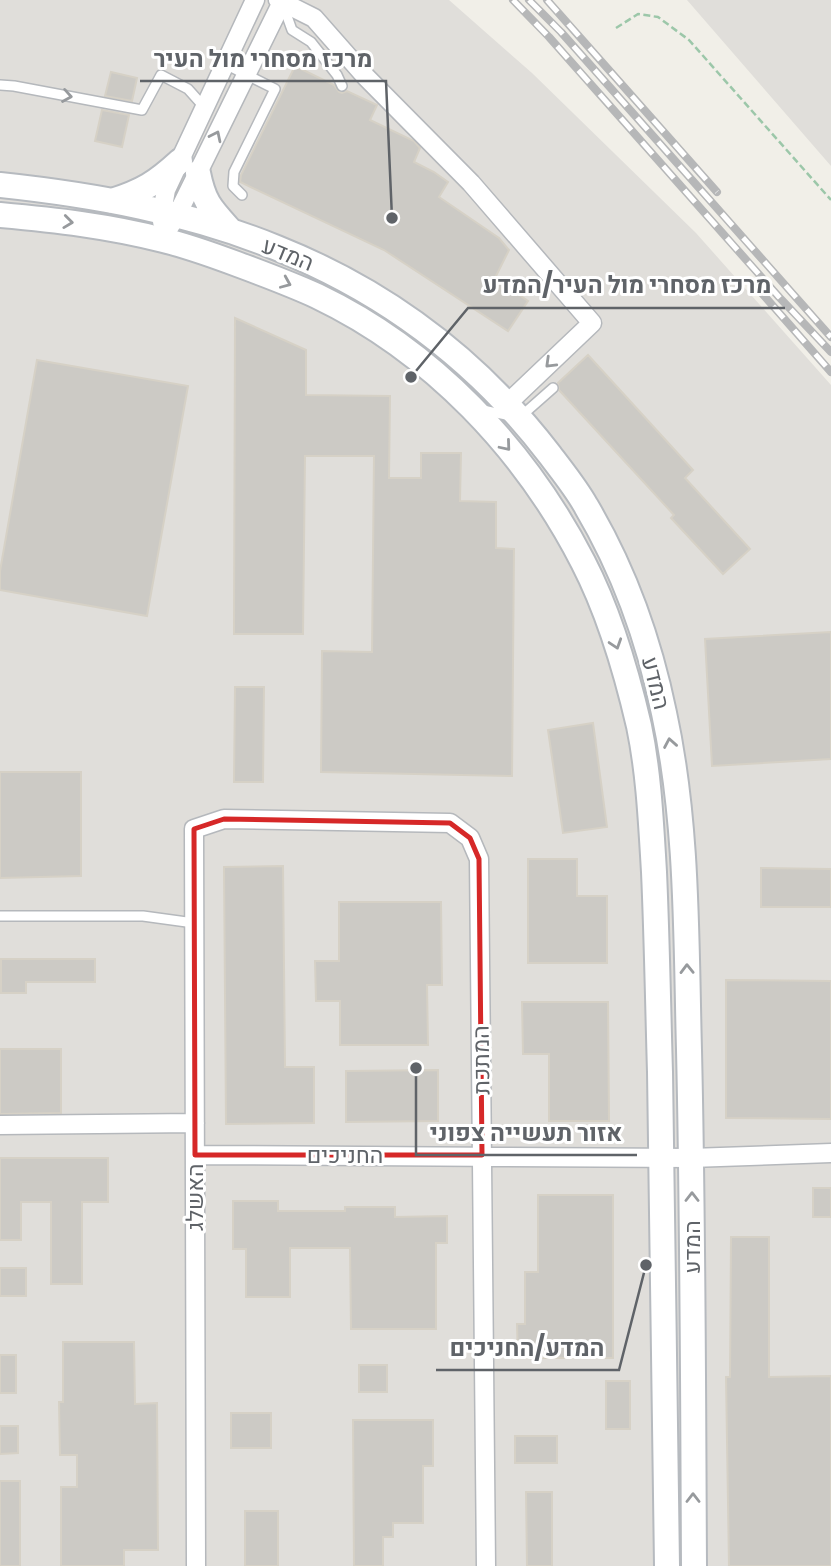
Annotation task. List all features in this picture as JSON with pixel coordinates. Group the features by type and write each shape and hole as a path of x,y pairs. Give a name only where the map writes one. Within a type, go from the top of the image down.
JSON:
{"street":[{"path":"162,239 169,213 189,167 205,108 255,0"},
{"path":"111,201 137,192 189,167 247,75 280,1 314,18 366,77 471,183 592,323 513,411"},
{"path":"189,167 207,203 232,231"},
{"name":"המדע","path":"0,185 111,201 169,213 232,231 326,269 385,302 439,340 513,411 536,437 584,502 606,543 629,590 650,654 675,770 685,908 691,1158 694,1566"},
{"name":"המדע","path":"0,215 94,225 162,239 241,265 319,297 372,327 417,358 469,405 520,464 555,512 584,564 608,620 625,672 640,729 650,798 657,943 662,1158 667,1566"},
{"name":"המתכת","path":"194,829 224,820 450,823 470,838 479,859 486,1566"},
{"name":"האשלג","path":"194,829 196,1566"},
{"path":"0,1125 195,1123"},
{"name":"החניכים","path":"195,1155 691,1158 831,1153"}],"lane":[{"path":"280,1 292,30 311,42 337,75 342,86"},
{"path":"225,64 275,89 234,172 233,186 242,195"},
{"path":"0,85 142,110 161,75 188,89 205,108"},
{"path":"469,405 492,413 513,411 553,388"},
{"path":"0,916 143,916 194,923"}],"path":[{"path":"616,28 638,14 658,17 689,40 831,200"}],"highlighted area":[{"path":"224,819 450,823 470,838 479,859 482,1155 195,1155 194,829"}],"shaded area":[{"path":"0,0 449,0 532,73 696,233 831,385 831,1566 0,1566"},
{"path":"687,0 831,0 831,166"}],"building":[{"path":"295,66 334,85 339,92 347,91 377,105 370,120 414,141 420,148 414,162 448,182 439,197 499,238 509,250 495,278 528,301 508,331 384,250 240,182"},
{"path":"111,72 137,78 132,101 105,96"},
{"path":"102,110 129,115 122,147 95,141"},
{"path":"235,318 306,350 306,395 390,396 389,478 421,478 421,453 461,453 460,501 496,502 496,548 514,549 512,776 321,772 322,651 372,652 374,456 305,456 303,634 234,634"},
{"path":"588,355 693,470 685,478 750,549 723,574 671,518 674,515 559,390 558,383"},
{"path":"37,360 188,386 147,616 0,590 0,571"},
{"path":"831,632 831,759 712,766 705,639"},
{"path":"235,687 264,687 263,782 234,782"},
{"path":"593,723 607,827 563,833 548,730"},
{"path":"0,772 81,772 81,876 0,878"},
{"path":"528,859 577,859 577,896 607,896 607,963 528,963"},
{"path":"283,866 285,1067 314,1067 314,1123 226,1124 224,867"},
{"path":"761,868 831,869 831,907 761,907"},
{"path":"339,902 441,902 442,985 427,985 428,1045 340,1045 340,1001 316,1001 315,961 339,961"},
{"path":"1,959 95,959 95,982 26,982 26,993 1,993"},
{"path":"726,980 831,981 831,1119 726,1118"},
{"path":"522,1002 608,1002 609,1121 549,1121 549,1054 523,1054"},
{"path":"0,1049 61,1049 61,1113 0,1114"},
{"path":"438,1070 438,1121 346,1122 346,1071"},
{"path":"0,1158 108,1158 108,1202 82,1202 82,1284 51,1284 51,1202 21,1202 21,1240 0,1240"},
{"path":"813,1188 831,1188 831,1217 813,1217"},
{"path":"538,1195 613,1195 613,1358 518,1358 517,1324 525,1324 525,1272 538,1272"},
{"path":"233,1201 278,1201 278,1211 345,1211 345,1207 395,1207 395,1217 447,1216 447,1243 436,1243 436,1329 351,1329 350,1248 290,1248 290,1297 246,1297 246,1249 233,1249"},
{"path":"731,1237 769,1237 769,1377 831,1376 831,1566 729,1566 726,1377 730,1377"},
{"path":"0,1268 26,1268 26,1296 0,1296"},
{"path":"63,1342 134,1342 135,1404 157,1403 158,1550 124,1550 124,1566 61,1566 61,1487 77,1487 77,1455 60,1455 59,1402 63,1402"},
{"path":"0,1355 16,1355 16,1393 0,1393"},
{"path":"359,1365 387,1365 387,1392 359,1392"},
{"path":"606,1381 630,1381 630,1429 606,1429"},
{"path":"231,1413 271,1413 271,1448 231,1448"},
{"path":"353,1420 433,1420 433,1466 423,1466 423,1523 393,1523 393,1537 383,1537 383,1566 354,1566"},
{"path":"0,1426 18,1426 18,1453 0,1454"},
{"path":"515,1436 557,1436 557,1463 515,1463"},
{"path":"0,1481 20,1481 20,1566 0,1566"},
{"path":"526,1492 552,1492 552,1566 527,1566"},
{"path":"245,1511 278,1511 278,1566 245,1566"}],"railway":[{"path":"513,0 831,352"},
{"path":"529,0 561,32 831,337"},
{"path":"547,0 717,192"},
{"path":"752,282 831,372"}],"place":[{"name":"מרכז מסחרי מול העיר","path":"392,218"},
{"name":"מרכז מסחרי מול העיר/המדע","path":"411,377"},
{"name":"אזור תעשייה צפוני","path":"416,1068"},
{"name":"המדע/החניכים","path":"646,1265"}]}
